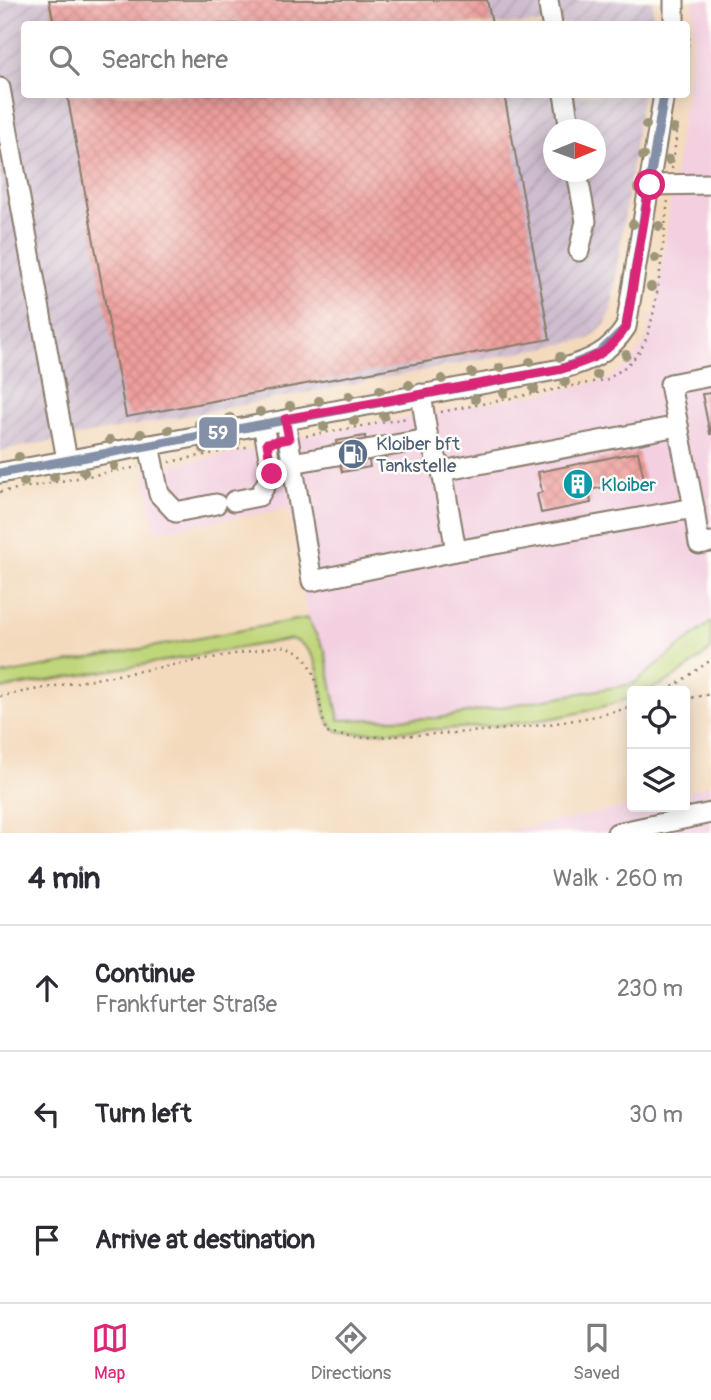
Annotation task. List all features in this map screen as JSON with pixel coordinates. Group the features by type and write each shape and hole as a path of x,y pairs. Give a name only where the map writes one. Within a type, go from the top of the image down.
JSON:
{"street":[{"path":"548,0 552,21"},
{"path":"674,0 674,21"},
{"path":"0,88 67,460"},
{"path":"565,98 568,119"},
{"path":"0,473 149,445 287,429 421,394 561,369 599,356 615,344 626,327 660,185 664,98"},
{"path":"579,251 586,222 580,182"},
{"path":"660,185 711,184"},
{"path":"711,376 670,384 699,544 711,542"},
{"path":"421,394 428,439 442,471 456,551"},
{"path":"442,471 678,426"},
{"path":"287,429 312,581 456,551 694,508"},
{"path":"149,445 159,494 176,512 259,496 272,474 265,433"},
{"path":"292,463 428,439"},
{"path":"617,833 711,813"}],"path":[{"path":"287,429 424,415 582,386 608,379 631,363 645,341 651,317 660,185 678,120"},
{"path":"0,492 153,465 265,433"},
{"path":"0,696 279,646 293,647 304,654 313,669 327,733 338,737 368,738 519,727 586,718 627,708"},
{"path":"674,686 711,660"},
{"path":"690,698 711,695"}],"shaded area":[{"path":"0,0 653,0 652,21 21,21 21,98 642,98 611,311 605,325 589,339 0,451"},
{"path":"693,0 711,0 711,622 633,684 438,718 338,720 325,651 307,618 290,508 155,532 144,470 277,445 277,441 582,386 608,379 631,363 645,341 651,317 655,316 685,98 690,98 690,64 694,35"},
{"path":"711,785 711,833 496,833 627,807 627,812 690,812 690,792"}],"green space":[{"path":"307,618 325,651 339,720 438,718 633,684 711,622 711,650 665,683 658,686 627,686 627,699 599,708 495,726 355,733 338,731 330,725 326,715 314,659 305,647 292,639 0,689 0,675"}],"building":[{"path":"49,0 487,0 491,21 53,21"},
{"path":"68,98 505,98 550,339 126,417"},
{"path":"711,393 711,434 710,434 702,394"},
{"name":"Kloiber bft Tankstelle","path":"365,436 370,467 342,472 336,441"},
{"name":"Kloiber","path":"638,452 644,479 589,490 591,503 541,513 537,494 542,492 538,472"}],"transit line":[{"name":"59","path":"0,473 561,369 598,354 626,327 663,98"}],"place":[{"name":"Kloiber bft Tankstelle","path":"353,454"},
{"name":"Kloiber","path":"578,484"}],"route":[{"path":"272,474 267,443 289,439 285,419 561,369 582,364 615,344 626,327 633,296 650,185"}]}
